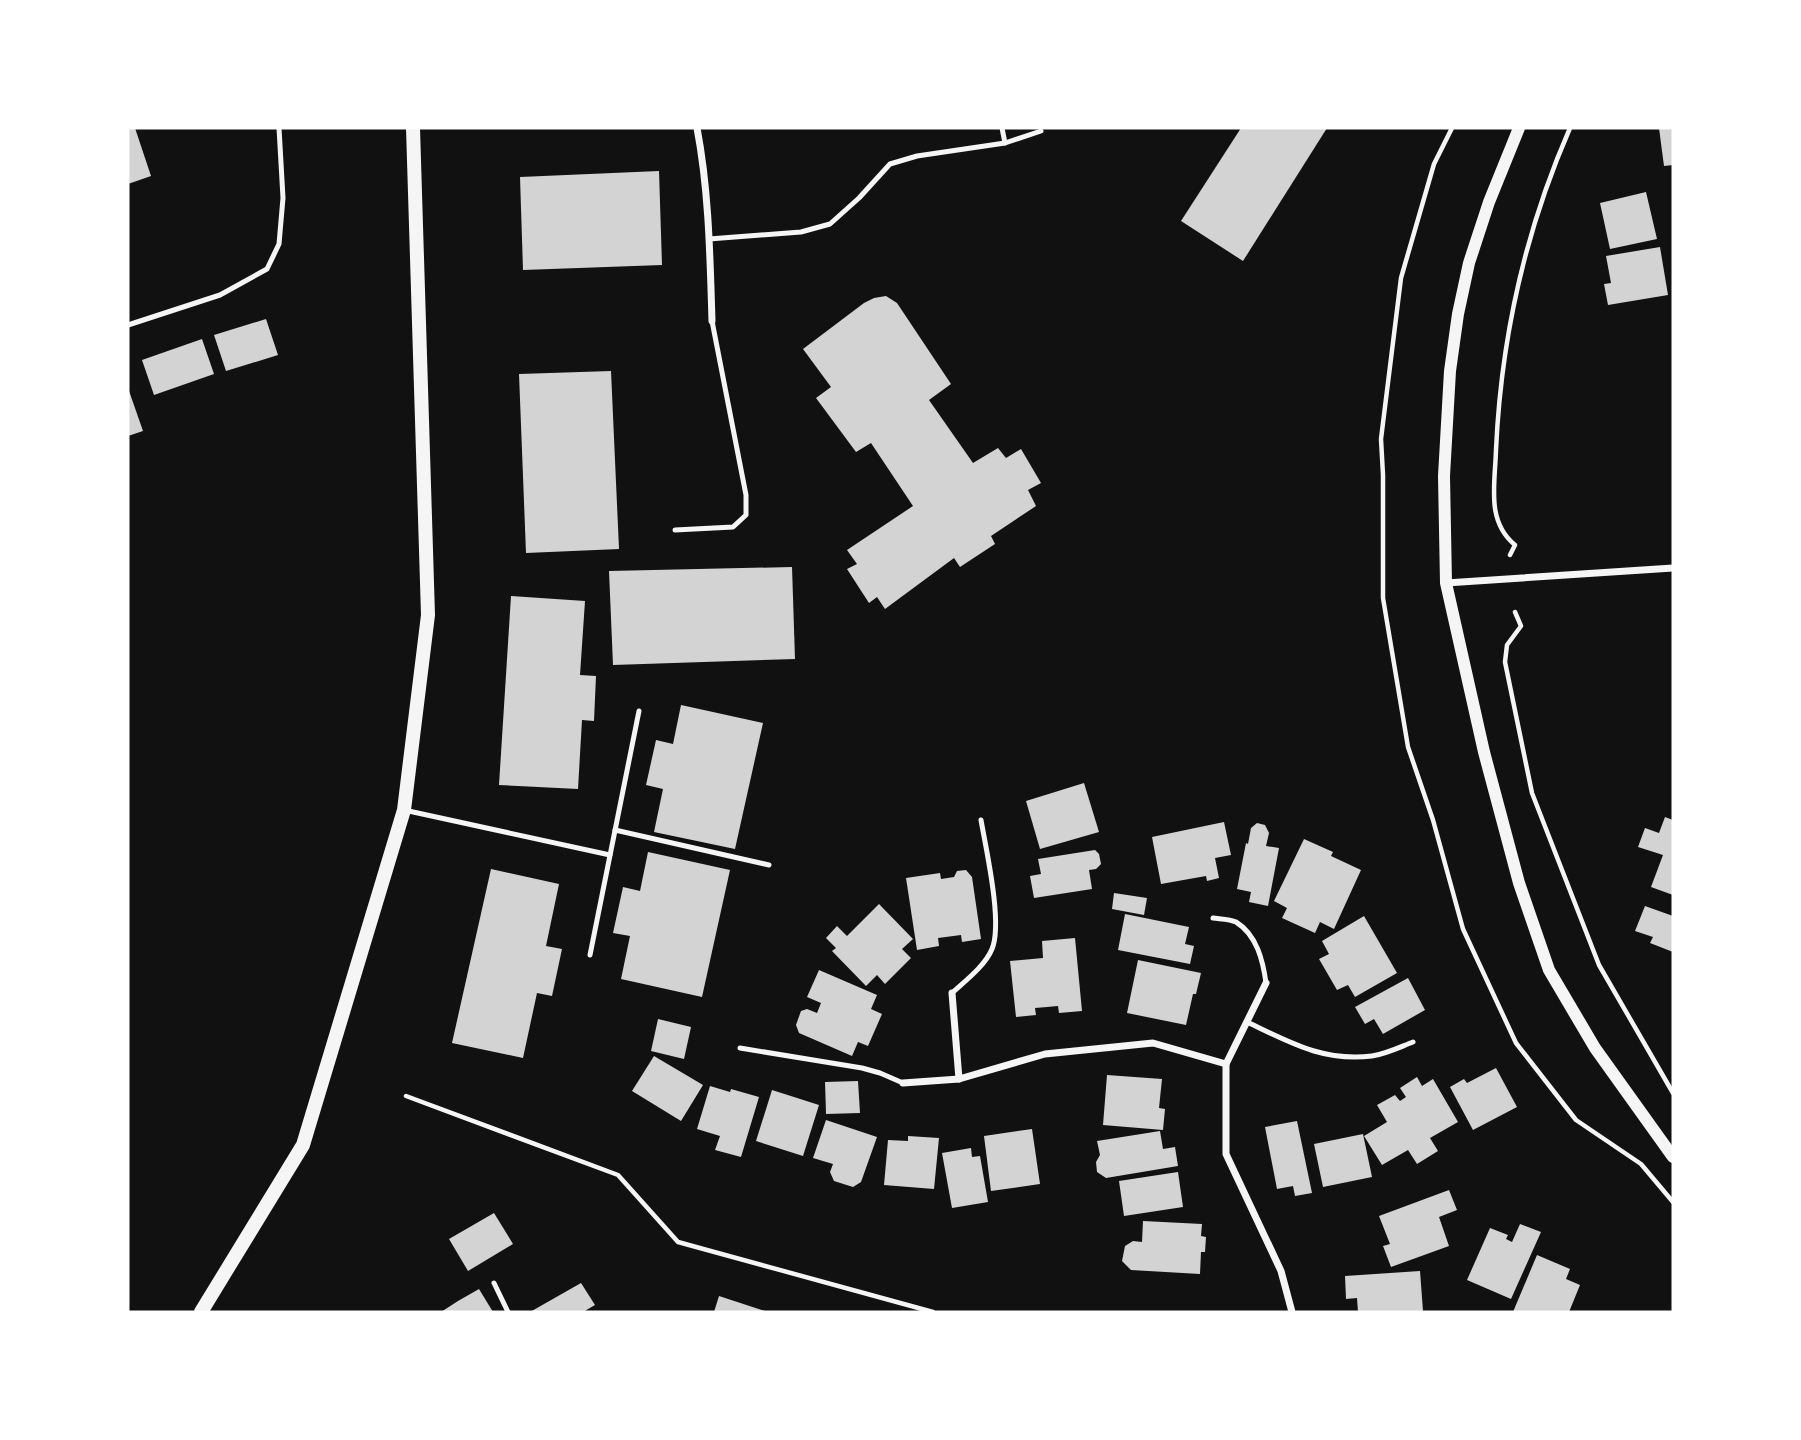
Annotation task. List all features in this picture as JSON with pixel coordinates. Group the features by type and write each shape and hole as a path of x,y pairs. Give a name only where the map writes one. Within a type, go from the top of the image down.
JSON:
{"main road":[{"path":"201,1312 303,1145 404,810 428,615 413,128"}],"street":[{"path":"696,128 703,159 712,321"},
{"path":"1519,128 1489,202 1469,263 1458,314 1450,371 1444,476 1446,583 1484,752 1519,883 1549,970 1595,1048 1673,1157"},
{"path":"1446,583 1673,568"},
{"path":"1266,983 1226,1064 1226,1154 1281,1271 1292,1312"},
{"path":"952,993 959,1079"},
{"path":"903,1083 959,1079 1045,1054 1153,1043 1226,1064"}],"lane":[{"path":"128,325 219,295 267,269 279,244 283,198 279,128"},
{"path":"1002,128 1005,143"},
{"path":"709,239 801,232 830,224 859,198 890,164 917,156 1005,143 1041,131"},
{"path":"675,530 733,527 746,515 746,495 712,321"},
{"path":"590,955 639,711"},
{"path":"404,810 610,855"},
{"path":"952,993 979,967 992,949 994,897 981,820"},
{"path":"614,831 769,864"},
{"path":"1213,918 1235,921 1255,941 1266,983"},
{"path":"1247,1022 1310,1052 1345,1058 1374,1056 1413,1042"},
{"path":"740,1048 862,1068 903,1083"},
{"path":"494,1283 508,1312"}],"path":[{"path":"1508,559 1516,545 1500,530 1495,511 1498,413 1503,363 1522,265 1536,214 1570,128"},
{"path":"1514,612 1521,626 1507,645 1505,662 1532,793 1599,965 1673,1093"},
{"path":"406,1096 618,1175 678,1242 933,1312"}],"building":[{"path":"128,128 135,128 151,176 128,184"},
{"path":"1241,128 1327,128 1243,261 1181,221"},
{"path":"1659,128 1673,128 1673,165 1664,166"},
{"path":"659,171 662,265 523,270 520,177"},
{"path":"1646,192 1657,239 1610,249 1600,203"},
{"path":"1660,247 1668,295 1608,305 1604,284 1611,283 1606,256"},
{"path":"886,296 897,303 951,384 929,400 973,463 998,448 1006,458 1021,449 1041,483 1028,490 1036,506 991,536 995,544 960,567 954,558 885,609 877,597 869,603 847,569 857,564 847,550 913,506 871,443 856,452 816,398 831,387 803,349 864,303"},
{"path":"266,319 278,355 226,371 214,335"},
{"path":"202,339 214,374 154,395 142,360"},
{"path":"611,371 619,549 526,553 519,374"},
{"path":"128,388 143,431 128,436"},
{"path":"792,567 795,659 613,665 609,571"},
{"path":"511,596 585,601 580,675 596,676 594,721 582,720 578,789 499,785"},
{"path":"681,705 763,723 735,849 654,832 663,789 646,785 656,740 673,744"},
{"path":"1084,783 1099,832 1040,849 1026,801"},
{"path":"1665,817 1673,820 1673,895 1651,887 1663,855 1638,847 1645,828 1659,833"},
{"path":"1224,822 1231,855 1215,858 1219,878 1207,881 1206,876 1161,884 1152,837"},
{"path":"1257,823 1265,825 1269,833 1266,846 1279,848 1268,906 1249,902 1251,892 1237,889 1246,843 1248,844 1251,828"},
{"path":"1304,839 1333,852 1331,856 1361,870 1334,929 1320,922 1315,933 1282,918 1287,908 1274,901"},
{"path":"1095,850 1099,854 1101,864 1096,869 1089,870 1092,889 1034,898 1030,876 1041,874 1038,859"},
{"path":"648,852 730,870 702,997 621,979 630,936 613,933 623,887 640,891"},
{"path":"491,869 559,884 546,946 562,949 552,996 537,993 523,1058 452,1043"},
{"path":"966,870 972,877 981,939 962,942 961,935 938,938 939,946 917,950 906,878 940,873 941,879 954,877 957,871"},
{"path":"1114,893 1147,898 1144,915 1112,909"},
{"path":"879,904 913,939 902,949 911,958 885,984 877,975 866,986 832,951 836,948 826,938 837,926 847,936"},
{"path":"1645,906 1673,916 1673,952 1650,943 1653,937 1635,931"},
{"path":"1125,914 1189,927 1185,944 1194,946 1190,964 1118,950"},
{"path":"1364,916 1397,973 1355,997 1348,985 1337,990 1319,959 1329,954 1322,941"},
{"path":"1075,938 1082,1011 1059,1013 1058,1006 1035,1008 1036,1015 1016,1017 1010,961 1043,958 1042,941"},
{"path":"1138,960 1201,973 1186,1025 1127,1013"},
{"path":"819,970 877,995 871,1009 882,1014 868,1046 858,1042 852,1056 799,1033 796,1025 801,1011 807,1009 817,1013 821,1003 807,997"},
{"path":"1408,978 1425,1010 1383,1034 1374,1019 1365,1024 1355,1007"},
{"path":"658,1019 691,1027 684,1059 651,1051"},
{"path":"654,1056 703,1085 681,1121 632,1091"},
{"path":"1496,1068 1517,1107 1473,1130 1450,1087 1464,1079 1467,1083"},
{"path":"1107,1075 1162,1079 1159,1108 1165,1109 1163,1130 1103,1125"},
{"path":"1417,1077 1422,1086 1433,1079 1458,1122 1430,1138 1438,1151 1417,1164 1408,1150 1382,1165 1364,1136 1387,1122 1377,1105 1395,1095 1400,1101 1406,1097 1400,1088"},
{"path":"858,1081 860,1113 826,1114 825,1082"},
{"path":"710,1086 759,1097 741,1157 715,1150 720,1136 697,1129"},
{"path":"772,1090 819,1105 803,1156 756,1141"},
{"path":"826,1120 877,1137 861,1182 853,1187 834,1181 830,1172 833,1164 813,1158"},
{"path":"1297,1121 1312,1193 1295,1196 1293,1186 1277,1189 1265,1127"},
{"path":"1032,1129 1040,1184 991,1191 984,1136"},
{"path":"1160,1131 1163,1149 1175,1147 1178,1166 1106,1178 1097,1172 1096,1162 1100,1155 1097,1141"},
{"path":"1363,1134 1372,1177 1323,1187 1314,1144"},
{"path":"908,1136 939,1138 934,1189 884,1185 888,1140 908,1141"},
{"path":"971,1148 972,1157 980,1156 988,1202 952,1208 942,1153"},
{"path":"1178,1172 1183,1207 1124,1216 1119,1181"},
{"path":"1449,1190 1457,1210 1439,1217 1449,1246 1391,1267 1383,1246 1390,1244 1379,1216"},
{"path":"494,1213 513,1244 468,1271 449,1239"},
{"path":"1143,1221 1202,1224 1201,1236 1206,1237 1205,1252 1201,1252 1200,1274 1131,1270 1122,1261 1125,1246 1133,1241 1142,1242"},
{"path":"1520,1224 1541,1232 1511,1299 1467,1280 1490,1228 1508,1235 1506,1239 1512,1242"},
{"path":"1537,1255 1570,1269 1566,1279 1580,1285 1569,1312 1513,1312"},
{"path":"1420,1271 1423,1311 1358,1312 1357,1298 1346,1299 1345,1276"},
{"path":"581,1283 595,1305 583,1312 530,1312"},
{"path":"479,1289 493,1312 441,1312 458,1301"},
{"path":"719,1296 768,1312 714,1312"}]}
